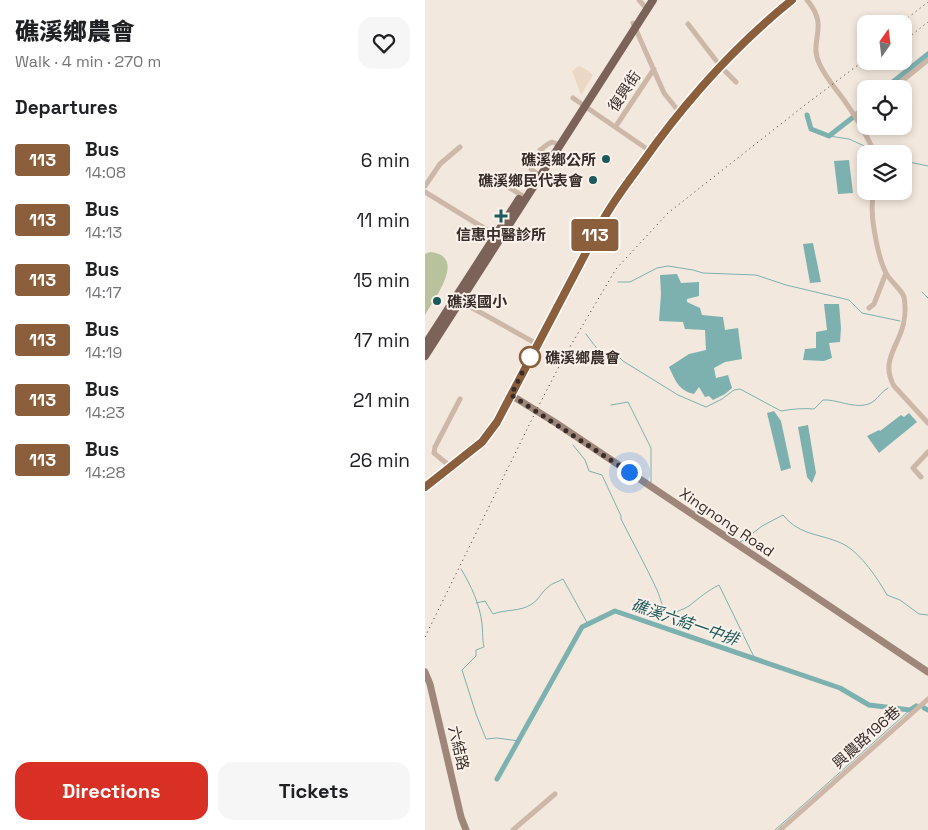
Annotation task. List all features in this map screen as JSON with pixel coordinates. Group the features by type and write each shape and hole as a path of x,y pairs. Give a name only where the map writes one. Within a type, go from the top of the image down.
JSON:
{"main road":[{"path":"425,345 457,300 524,197 645,4 653,0"},
{"path":"425,356 457,300"}],"street":[{"path":"425,487 482,442 497,422 612,204 650,151 679,113 721,68 776,12 792,0"},
{"path":"807,0 818,16 819,26 816,53 819,65 855,115 870,145"},
{"path":"688,24 721,68 736,82"},
{"name":"復興街","path":"633,25 664,93 679,113"},
{"path":"903,80 928,60"},
{"name":"復興街","path":"616,126 654,69"},
{"name":"復興街","path":"573,98 650,151"},
{"path":"538,174 531,169 535,156 543,146 552,142 557,144"},
{"path":"425,186 440,164 460,147"},
{"path":"540,150 549,157"},
{"path":"505,185 524,197"},
{"path":"425,192 498,237"},
{"path":"873,200 871,206 874,230 886,274 903,294 905,306 903,327 889,364 890,379 894,386 928,423"},
{"path":"869,308 873,304 886,274"},
{"path":"457,300 537,344"},
{"name":"Xingnong Road","path":"511,395 564,428 928,672"},
{"path":"451,467 434,454 435,447 460,400"},
{"path":"921,478 913,468 928,452"},
{"name":"六結路","path":"425,672 431,684 461,817 466,830"},
{"name":"興農路196巷","path":"780,830 928,699"},
{"path":"513,830 555,794"}],"green space":[{"path":"430,252 441,255 447,261 447,269 441,289 425,315 425,254"}],"shaded area":[{"path":"579,66 593,75 581,95 572,71"}],"water":[{"path":"849,160 853,193 838,194 834,161"},
{"path":"813,243 821,282 810,283 803,244"},
{"path":"677,274 681,283 699,282 699,296 687,299 687,302 700,308 702,315 723,317 725,330 738,328 742,359 725,362 714,368 716,378 728,375 732,388 713,400 709,396 705,397 699,387 694,394 681,388 669,367 689,354 706,350 705,330 685,329 683,322 659,321 660,275"},
{"path":"824,304 839,304 840,342 829,343 832,358 824,361 803,360 805,349 816,348 816,332 827,330"},
{"path":"774,411 781,421 791,468 781,471 767,413"},
{"path":"909,413 917,422 879,453 867,436 880,431 901,415 904,417"},
{"path":"808,425 816,473 812,483 807,477 798,427"}],"waterway":[{"path":"895,80 928,54"},
{"path":"807,115 811,129 829,136 852,118"},
{"path":"829,136 849,139 862,145"},
{"path":"912,163 928,166"},
{"path":"618,282 630,282 657,268 668,266 703,273 756,275 786,285 849,300 862,313 900,321"},
{"path":"922,292 928,298"},
{"path":"586,334 601,354 615,353 623,361 678,395 706,407 734,390 740,389 781,411 814,409 823,400 855,405 868,404 888,388"},
{"path":"611,405 628,402 651,448 651,483"},
{"path":"573,445 585,460 589,471 602,475 668,616 689,606 719,585 755,659"},
{"path":"740,542 762,526 783,515 804,531 836,541 851,549 869,567 887,595 900,600 919,614 928,615"},
{"path":"461,569 475,595 482,624 484,647 476,650 476,656 462,670 476,714 486,739 497,738 519,741"},
{"path":"476,603 485,601 493,614 527,607 550,586 563,579 589,626"},
{"name":"礁溪六結一中排","path":"497,779 582,627 615,611 840,688 869,705 910,710 916,706"},
{"name":"礁溪六結一中排","path":"924,708 928,710"},
{"path":"775,830 910,710"}],"railway":[{"path":"911,15 928,2"},
{"path":"913,34 928,22"},
{"path":"425,637 565,355 616,269 668,213 857,66"}],"bus line":[{"name":"113","path":"425,487 482,442 497,422 578,265 613,202 650,151 679,113 721,68 776,12 792,0"}],"place":[{"name":"礁溪鄉公所","path":"606,159"},
{"name":"礁溪鄉民代表會","path":"593,180"},
{"name":"信惠中醫診所","path":"501,216"},
{"name":"礁溪國小","path":"437,301"},
{"name":"礁溪鄉農會","path":"530,357"}],"route":[{"path":"530,357 511,395 629,472"}]}
